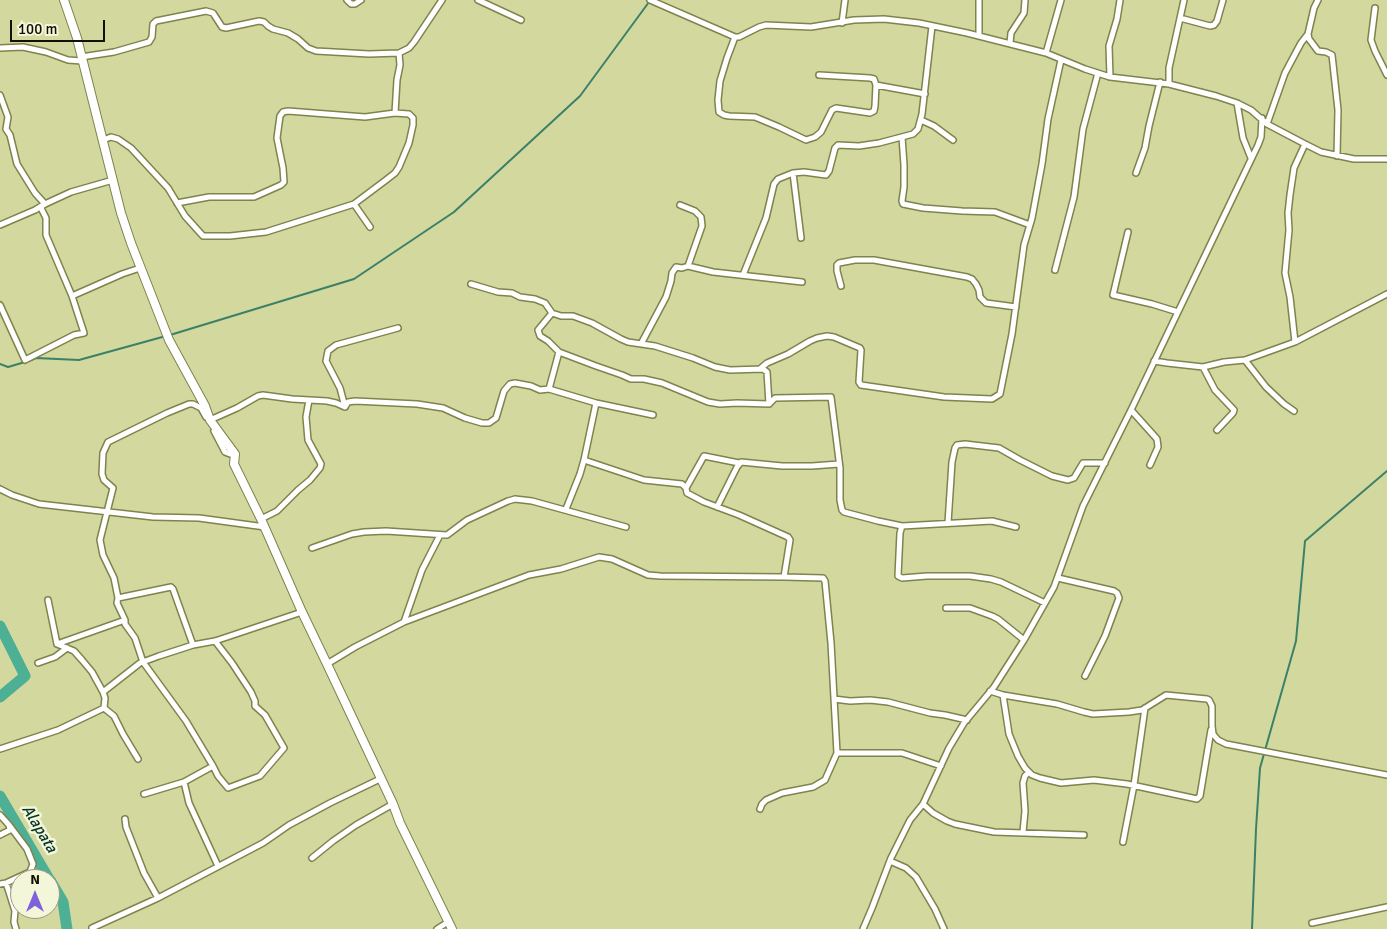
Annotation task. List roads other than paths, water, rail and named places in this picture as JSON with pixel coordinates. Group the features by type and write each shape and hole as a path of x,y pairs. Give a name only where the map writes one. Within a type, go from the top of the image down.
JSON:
{"main road":[{"path":"64,0 77,38 124,222 140,268 170,340 210,420 235,454 234,464 393,804 400,824 450,925"}],"street":[{"path":"347,0 351,4 361,0"},
{"path":"0,48 22,47 46,52 68,60 82,59 149,42 152,37 153,24 156,21 206,11 213,13 222,27 226,28 259,21 264,22 273,29 288,33 308,48 316,50 369,54 399,53 409,48 414,42 442,0"},
{"path":"478,0 521,20"},
{"path":"650,0 735,37 766,25 811,27 854,20 884,19 932,26 979,36 1046,53 1110,77 1160,82 1237,103 1251,110 1267,124 1321,152 1354,159 1387,159"},
{"path":"842,22 845,0"},
{"path":"979,0 979,36"},
{"path":"1010,43 1011,33 1024,14 1025,0"},
{"path":"1046,53 1061,0"},
{"path":"1110,77 1109,46 1120,0"},
{"path":"1169,84 1169,68 1184,0"},
{"path":"1180,18 1214,26 1218,21 1223,0"},
{"path":"1267,124 1285,73 1308,34 1314,8 1318,0"},
{"path":"1375,8 1371,40 1387,75"},
{"path":"743,275 766,218 774,184 778,179 793,173 804,172 826,175 829,171 835,148 838,145 859,146 913,134 918,129 925,94 932,26"},
{"path":"1308,34 1309,39 1318,51 1332,55 1338,110 1337,156"},
{"path":"735,37 718,90 720,112 724,115 756,117 806,140 810,140 821,132 832,110 836,108 870,113 874,111 876,85 874,79 819,74"},
{"path":"395,113 400,65 399,53"},
{"path":"472,284 498,292 512,293 520,297 545,302 552,313 586,320 621,340 655,346 721,368 741,370 760,368 810,341 827,336 860,348 859,382 861,385 944,397 992,399 997,397 1002,390 1024,245 1042,164 1048,119 1061,60"},
{"path":"1055,270 1074,197 1083,129 1098,73"},
{"path":"1136,173 1145,148 1160,82"},
{"path":"876,85 925,94"},
{"path":"0,95 8,117 6,129 10,135 17,164 43,206 46,218 46,234 72,296 84,333 74,335 24,360 0,305"},
{"path":"1237,103 1243,138 1251,158"},
{"path":"104,140 110,137 118,139 131,148 168,188 177,203 185,216 203,236 230,236 266,232 354,204 395,173 409,143 413,118 409,114 395,113 365,117 282,112 277,138 283,168 284,182 281,185 254,197 209,197 177,203"},
{"path":"863,929 890,861 910,820 923,804 949,748 1024,640 1058,578 1084,506 1132,410 1258,145 1262,118"},
{"path":"921,120 934,126 953,140"},
{"path":"902,137 904,165 903,204 923,208 995,212 1030,224"},
{"path":"1295,342 1290,297 1285,273 1290,195 1294,168 1304,144"},
{"path":"793,173 801,238"},
{"path":"0,225 71,192 113,180"},
{"path":"354,204 370,228"},
{"path":"680,205 695,211 701,217 702,226 688,266"},
{"path":"1128,232 1112,294 1178,312"},
{"path":"840,286 837,271 839,263 854,260 874,260 967,277 976,284 980,296 986,303 1016,307"},
{"path":"641,344 666,297 672,273 676,267 688,266 713,272 802,282"},
{"path":"72,296 140,268"},
{"path":"1154,361 1202,367 1245,360 1295,342 1387,294"},
{"path":"552,313 538,332 540,336 559,352 632,380 644,379 662,383 708,402 720,404 769,404 775,398 831,397 840,473 842,511 902,526 992,521 1016,527"},
{"path":"345,407 340,388 326,361 328,351 336,345 398,328"},
{"path":"549,389 559,352"},
{"path":"1245,360 1266,387 1294,411"},
{"path":"1202,367 1215,390 1234,410 1217,430"},
{"path":"760,368 767,372 769,404"},
{"path":"345,407 348,402 356,401 417,404 443,408 465,418 489,423 496,418 504,391 510,384 515,383 540,390 549,389 596,403 653,415"},
{"path":"210,420 263,395 336,403 345,407"},
{"path":"261,519 277,512 320,468 321,464 308,440 306,417 309,400"},
{"path":"566,510 584,460 596,403"},
{"path":"215,641 232,663 250,692 254,706 266,715 284,748 260,776 228,788 218,776 186,721 143,662 135,638 126,624 117,603 118,598 114,578 103,555 100,540 114,488 104,480 102,474 103,453 108,442 167,413 193,404 201,408 225,452 235,454"},
{"path":"1132,410 1157,439 1158,447 1150,465"},
{"path":"948,523 952,462 957,445 965,444 999,448 1052,476 1068,480 1074,478 1084,463 1105,463"},
{"path":"686,488 705,456 739,463 747,462 782,466 839,464"},
{"path":"584,460 644,480 682,484 688,494 789,538 784,577"},
{"path":"717,507 739,463"},
{"path":"0,489 39,504 168,518 199,518 265,527"},
{"path":"312,548 352,534 364,532 386,531 447,534 467,520 508,501 515,500 532,501 626,527"},
{"path":"902,526 900,533 899,577 970,576 991,579 1045,603"},
{"path":"404,622 422,570 440,535"},
{"path":"327,664 355,647 404,622 530,574 561,569 599,557 612,558 653,576 821,578 825,581 831,643 837,753 825,780 813,787 782,793 766,800 760,809"},
{"path":"1058,578 1114,591 1119,598 1105,636 1085,676"},
{"path":"118,598 171,587 193,646"},
{"path":"48,600 57,644"},
{"path":"946,608 970,608 992,616 1024,640"},
{"path":"104,692 143,662 215,641 302,612"},
{"path":"57,644 125,620"},
{"path":"57,644 74,651 92,672 104,692 104,708"},
{"path":"38,663 55,657 67,648"},
{"path":"990,691 1057,704 1089,713 1129,712 1145,708 1166,695 1206,699 1209,700 1212,706 1213,734 1218,740 1226,744 1387,775"},
{"path":"1003,695 1009,734 1025,768 1040,778 1061,784 1094,780 1134,785 1199,799 1212,726"},
{"path":"834,699 888,702 967,720"},
{"path":"2,749 58,730 104,708"},
{"path":"104,708 114,716 138,759"},
{"path":"1123,842 1134,785 1145,708"},
{"path":"837,753 902,753 941,766"},
{"path":"144,794 184,782 212,766"},
{"path":"1023,832 1026,811 1023,783 1025,776 1029,772"},
{"path":"92,928 158,898 263,843 289,825 330,803 380,779"},
{"path":"184,782 189,803 218,866"},
{"path":"312,858 356,825 393,804"},
{"path":"923,804 940,817 955,824 994,832 1084,835"},
{"path":"0,814 27,849 33,864 30,872 3,883 9,892 15,912 14,922 16,929"},
{"path":"124,819 144,873 158,898"},
{"path":"0,835 10,830 9,825"},
{"path":"890,861 906,868 916,876 944,929"},
{"path":"1312,923 1387,907"},
{"path":"437,929 450,925"}],"waterway":[{"path":"170,335 354,279 454,212 580,96 649,2"},
{"path":"29,361 36,358 79,360 166,336"},
{"path":"0,364 8,367 25,362"},
{"path":"1252,929 1260,768 1296,641 1305,541 1387,471"},
{"name":"Alapata","path":"0,626 25,676 0,697"},
{"name":"Alapata","path":"0,796 43,869"},
{"name":"Alapata","path":"60,897 63,902 67,929"}]}
